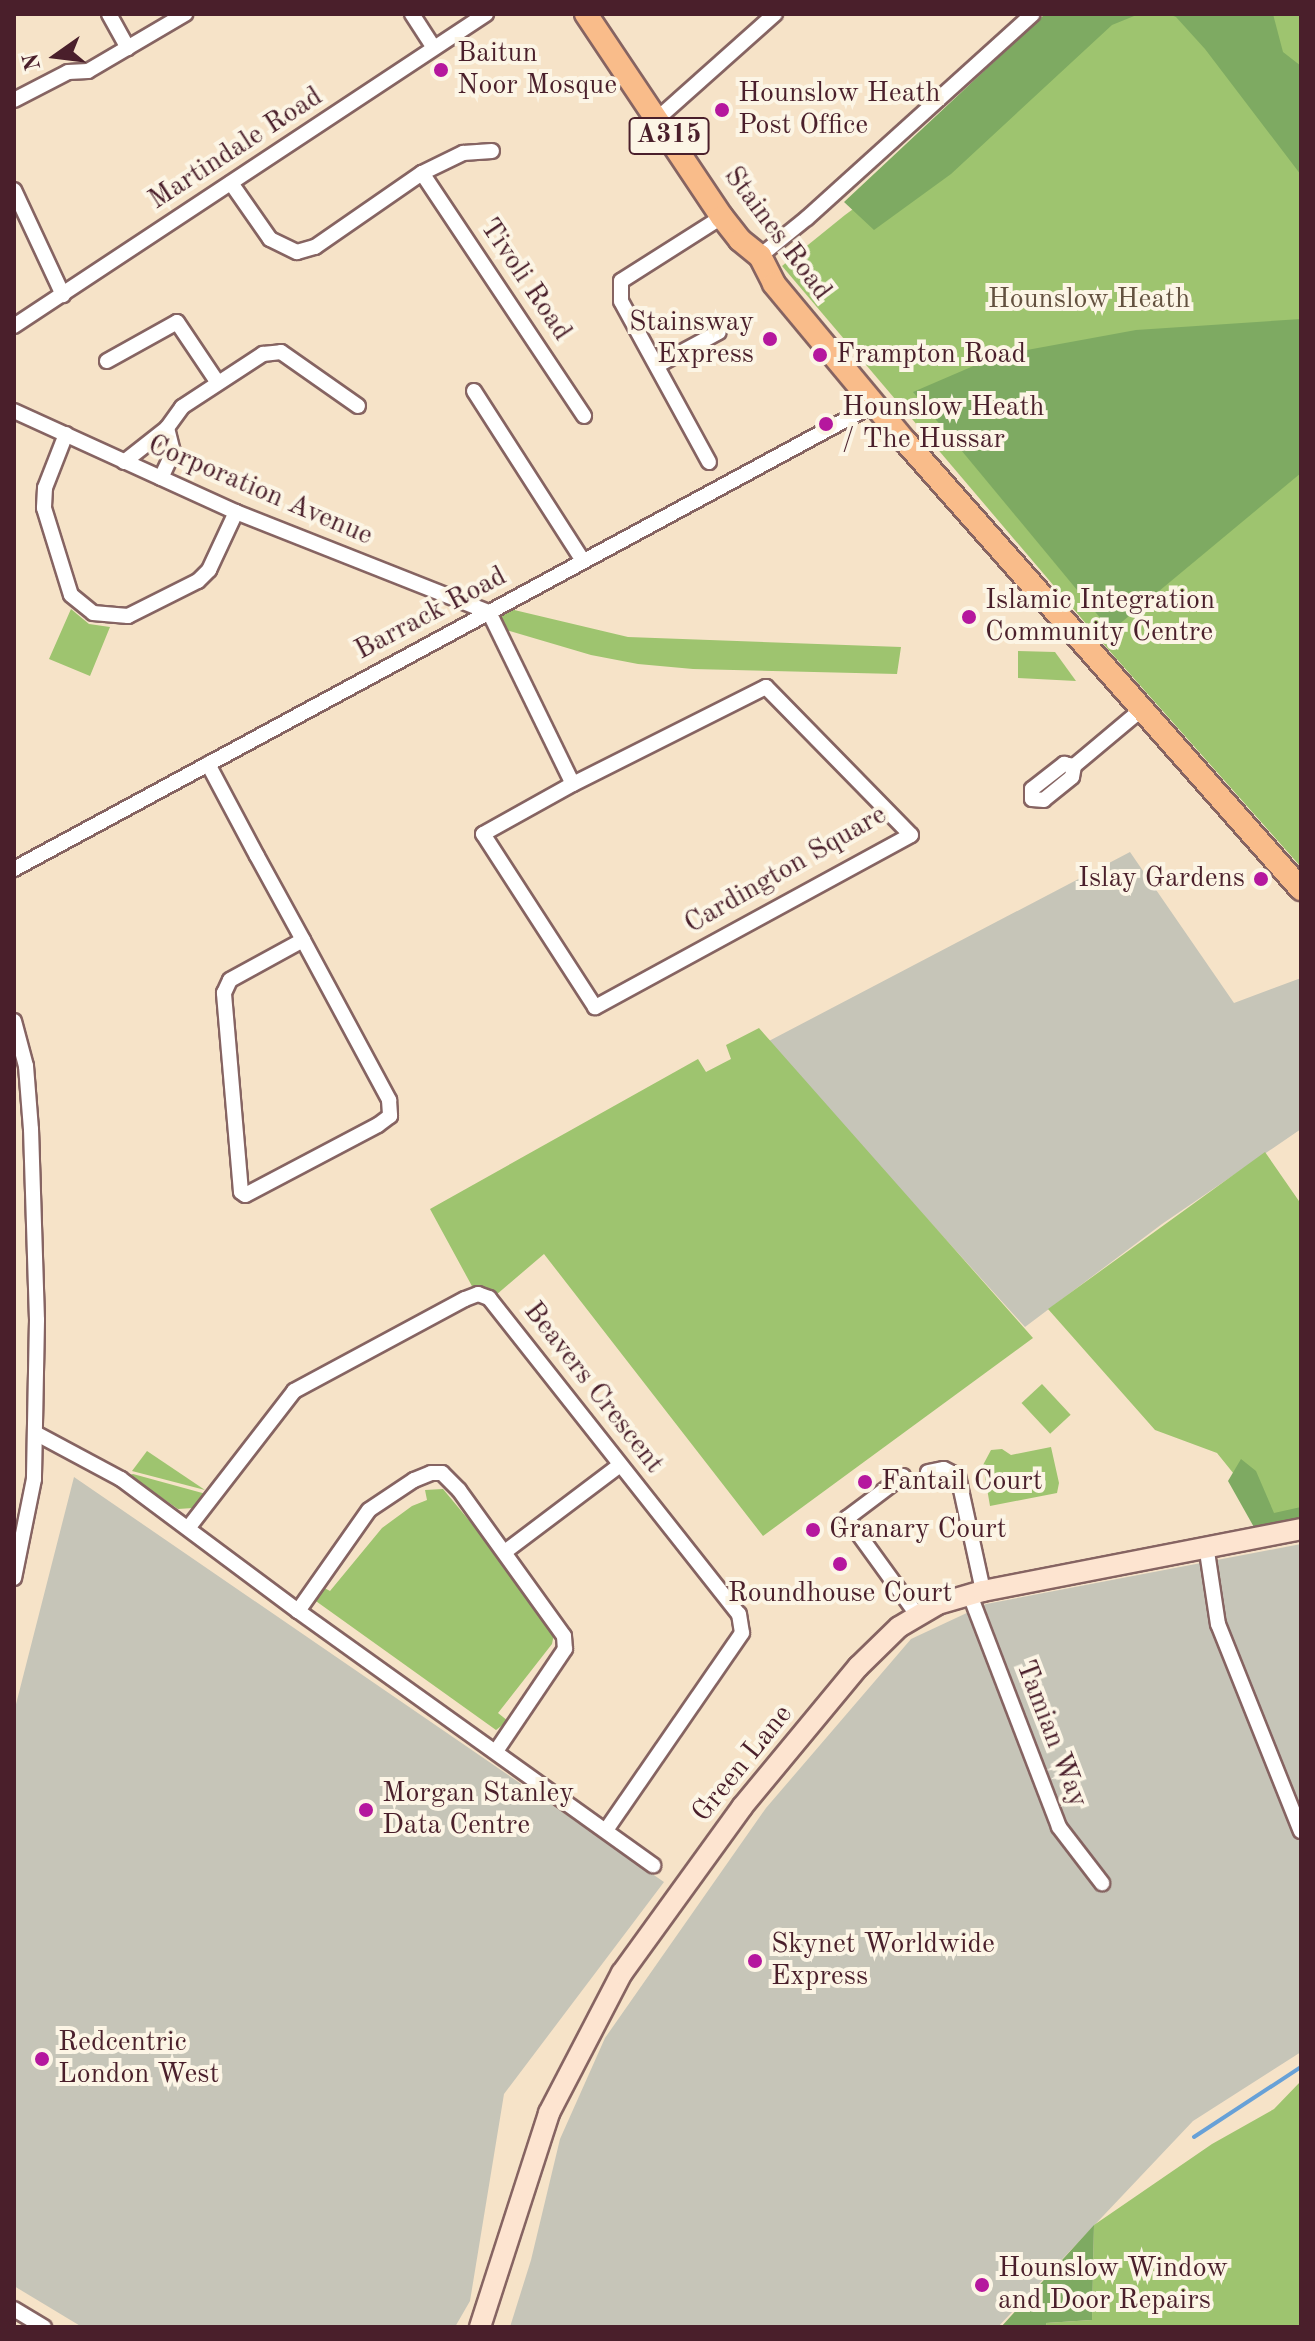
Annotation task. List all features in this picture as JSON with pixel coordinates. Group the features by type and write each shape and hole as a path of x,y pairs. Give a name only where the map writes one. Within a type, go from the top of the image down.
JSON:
{"main road":[{"name":"Staines Road","path":"586,14 722,217 740,240 760,256 774,284 873,405"},
{"name":"A315","path":"873,405 1301,889"}],"street":[{"path":"109,14 128,48"},
{"path":"14,100 68,72 88,71 185,14"},
{"path":"412,14 434,48"},
{"name":"Martindale Road","path":"14,326 486,14"},
{"path":"657,119 775,14"},
{"path":"760,256 807,218 1033,14"},
{"path":"231,183 270,239 297,252 315,247 422,173 463,153 492,151"},
{"name":"Tivoli Road","path":"422,173 584,416"},
{"path":"14,190 63,295"},
{"path":"709,462 621,301 621,281 722,217"},
{"path":"107,361 177,322 218,383"},
{"path":"658,365 719,332"},
{"path":"124,462 167,428 182,407 263,354 281,352 358,406"},
{"path":"474,391 583,561"},
{"name":"Barrack Road","path":"14,869 873,405"},
{"name":"Corporation Avenue","path":"14,411 236,512 489,612"},
{"path":"161,478 173,452 167,428"},
{"path":"66,434 45,488 44,508 71,595 93,613 128,616 198,581 209,570 236,512"},
{"path":"489,612 573,784"},
{"name":"Cardington Square","path":"766,687 911,835 595,1007 483,834 573,784 766,687"},
{"path":"1074,766 1142,709"},
{"path":"208,764 303,940 389,1100 390,1116 245,1195 241,1192 224,993 230,980 303,940"},
{"path":"14,1021 26,1066 31,1129 37,1434 34,1479 14,1578"},
{"name":"Beavers Crescent","path":"189,1527 294,1391 478,1294 489,1298 739,1614 742,1633 606,1830"},
{"path":"37,1434 121,1479 298,1611 497,1750 653,1865"},
{"path":"506,1551 620,1465"},
{"name":"Tamian Way","path":"928,1472 944,1469 958,1476 977,1593 1059,1827 1102,1883"},
{"path":"298,1611 369,1510 431,1473 442,1473 452,1481 506,1551 564,1636 565,1649 497,1750"},
{"path":"903,1476 847,1518 918,1616"},
{"name":"Green Lane","path":"480,2327 549,2113 622,1973 742,1807 858,1667 899,1627 938,1604 977,1593 1206,1545 1301,1529"},
{"path":"1206,1545 1218,1624 1301,1831"},
{"path":"14,2309 44,2327"}],"shaded area":[{"path":"1130,852 1234,1003 1301,978 1301,1129 1162,1224 1025,1327 767,1042"},
{"path":"74,1477 664,1882 504,2094 470,2301 455,2327 82,2327 14,2286 14,1712"},
{"path":"1301,1544 1301,2052 1193,2121 998,2327 510,2327 531,2260 560,2139 605,2038 766,1808 911,1639 986,1604"}],"green space":[{"path":"1045,14 1139,14 1112,25 951,174 874,230 844,202"},
{"name":"Hounslow Heath","path":"1119,14 1301,14 1301,867 1099,639 782,266 845,215"},
{"path":"1168,14 1273,14 1283,52 1301,66 1301,175 1205,49 1176,17"},
{"path":"1301,319 1301,473 1111,631 913,392 999,355 1136,330"},
{"path":"71,609 89,624 110,627 90,676 49,659"},
{"path":"510,609 628,637 901,647 897,674 693,669 638,664 591,655 489,625"},
{"path":"1018,651 1055,652 1076,681 1018,678"},
{"path":"759,1028 1033,1338 763,1536 544,1254 496,1295 473,1288 430,1209 698,1059 706,1072 731,1059 726,1045"},
{"path":"1265,1152 1301,1204 1301,1511 1260,1521 1242,1484 1217,1453 1155,1430 1048,1309"},
{"path":"1042,1384 1071,1415 1050,1434 1022,1403"},
{"path":"1051,1447 1059,1483 1057,1493 990,1506 983,1465 991,1450 1002,1449 1011,1455"},
{"path":"147,1451 205,1490 132,1471"},
{"path":"1241,1459 1256,1471 1274,1513 1301,1507 1301,1522 1255,1529 1228,1481"},
{"path":"129,1475 206,1494 193,1508 178,1509"},
{"path":"443,1489 497,1554 554,1634 552,1644 498,1713 508,1721 496,1730 313,1599 319,1585 330,1591 382,1528 412,1506 427,1500 425,1490"},
{"path":"1301,2081 1301,2327 1047,2327 1046,2323 1092,2320 1094,2225 1212,2144 1274,2109"},
{"path":"1094,2225 1092,2320 1046,2323 1047,2327 1001,2327"}],"waterway":[{"path":"1194,2137 1301,2067"}],"place":[{"name":"Baitun Noor Mosque","path":"441,70"},
{"name":"Hounslow Heath Post Office","path":"722,110"},
{"name":"Stainsway Express","path":"770,339"},
{"name":"Frampton Road","path":"820,355"},
{"name":"Hounslow Heath / The Hussar","path":"826,424"},
{"name":"Islamic Integration Community Centre","path":"969,617"},
{"name":"Islay Gardens","path":"1261,879"},
{"name":"Fantail Court","path":"865,1482"},
{"name":"Granary Court","path":"813,1530"},
{"name":"Roundhouse Court","path":"840,1564"},
{"name":"Morgan Stanley Data Centre","path":"366,1810"},
{"name":"Skynet Worldwide Express","path":"755,1961"},
{"name":"Redcentric London West","path":"42,2059"},
{"name":"Hounslow Window and Door Repairs","path":"982,2285"}]}
